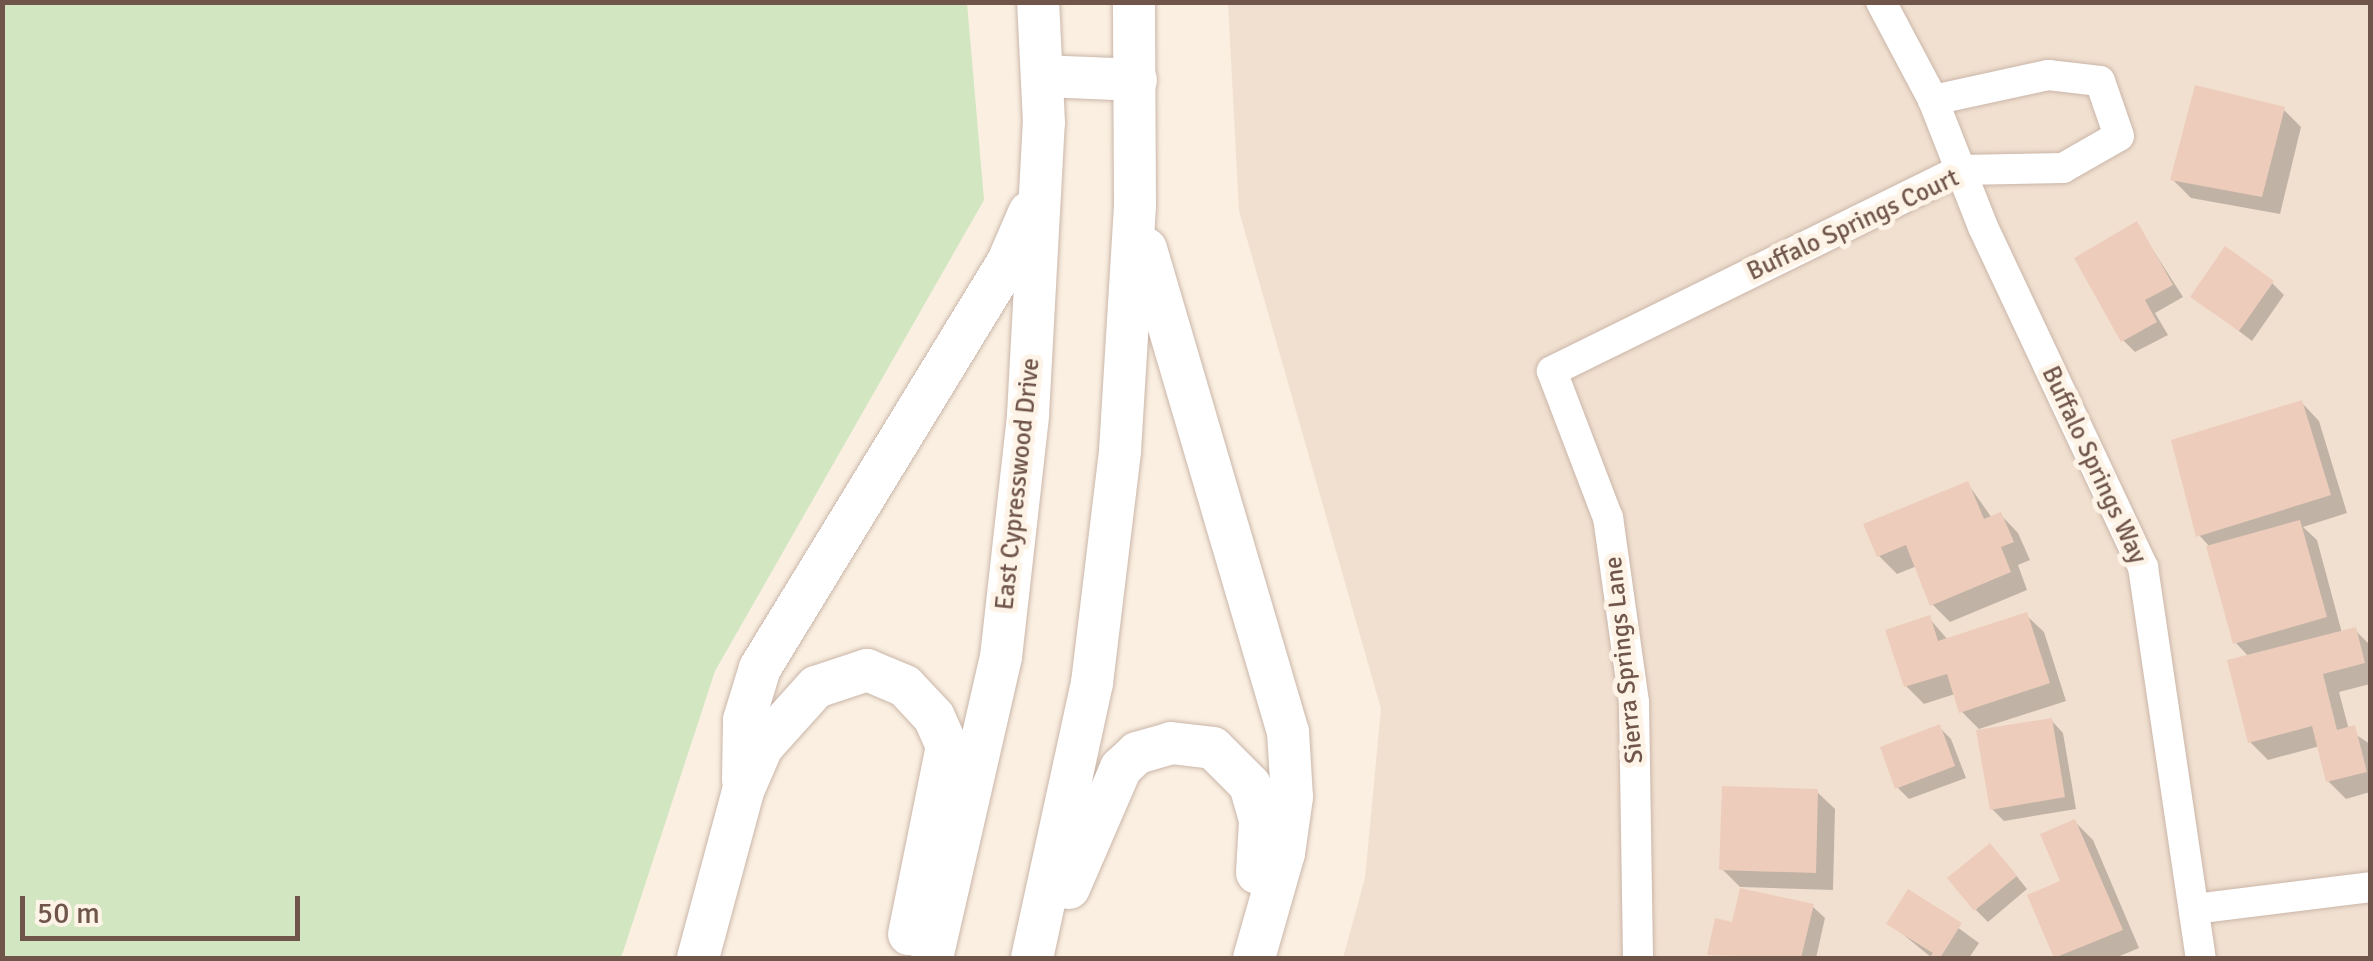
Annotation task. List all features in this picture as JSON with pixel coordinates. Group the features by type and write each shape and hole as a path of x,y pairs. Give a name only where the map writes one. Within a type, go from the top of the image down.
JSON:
{"main road":[{"name":"East Cypresswood Drive","path":"932,958 1001,657 1028,414 1040,186 1042,76 1038,2"},
{"path":"1032,958 1092,683 1120,452 1135,205 1134,2"},
{"path":"1042,76 1136,80"},
{"path":"743,791 744,720 760,668 1007,264 1040,186"},
{"path":"1135,205 1288,732 1292,797 1284,853 1252,958"},
{"path":"698,958 743,791 762,748 816,687 867,670 906,686 934,717 947,746 904,958"},
{"path":"1042,958 1115,777 1137,753 1183,742 1213,748 1250,785 1260,820 1252,958"}],"street":[{"name":"Buffalo Springs Way","path":"1881,2 1932,100 2143,567 2201,958"},
{"name":"Buffalo Springs Court","path":"1552,371 1961,170 2064,168 2119,136 2100,81 2048,74 1932,100"},
{"name":"Sierra Springs Lane","path":"1552,371 1608,518 1634,702 1638,958"},
{"path":"2194,909 2370,887"}],"shaded area":[{"path":"1228,3 2370,3 2370,958 1343,958 1365,878 1381,709 1239,211"}],"green space":[{"path":"2,3 967,3 984,200 715,671 621,958 3,958"}],"building":[{"path":"2195,85 2285,107 2262,197 2170,180"},
{"path":"2137,221 2173,285 2145,300 2157,322 2121,342 2074,258"},
{"path":"2225,246 2274,281 2239,331 2190,297"},
{"path":"2302,400 2331,495 2196,537 2171,440"},
{"path":"1968,481 1984,519 2001,512 2014,542 2001,547 2011,572 1930,606 1906,545 1877,557 1863,524"},
{"path":"2300,520 2327,617 2233,644 2206,546"},
{"path":"2027,612 2050,683 1959,713 1947,674 1904,687 1885,630 1930,615 1938,641"},
{"path":"2356,627 2365,663 2323,674 2337,730 2355,725 2367,772 2326,782 2312,726 2248,743 2227,660"},
{"path":"2052,718 2065,797 1990,810 1976,730"},
{"path":"1940,724 1955,766 1895,789 1880,747"},
{"path":"1722,786 1818,789 1816,873 1719,870"},
{"path":"2075,819 2123,930 2054,958 2027,895 2060,881 2040,834"},
{"path":"1990,843 2017,876 1974,911 1947,878"},
{"path":"1740,888 1814,904 1801,958 1707,955 1715,918 1732,922"},
{"path":"1908,889 1962,923 1940,958 1929,958 1933,953 1886,924"}]}
